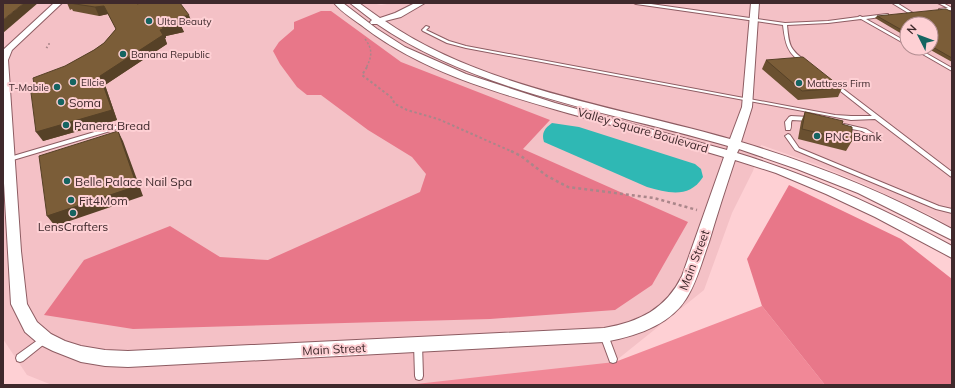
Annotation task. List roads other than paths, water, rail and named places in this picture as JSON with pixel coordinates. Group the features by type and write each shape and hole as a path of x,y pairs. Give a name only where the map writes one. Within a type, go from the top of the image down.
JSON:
{"street":[{"name":"Main Street","path":"58,3 4,56 6,160 19,304 31,327 44,339 81,354 105,358 128,359 604,334 633,328 651,320 667,309 680,295 690,276 747,107 755,3"},
{"name":"Valley Square Boulevard","path":"338,3 381,36 412,54 467,78 531,99 732,150 788,160 858,188 902,208 952,235"},
{"name":"Valley Square Boulevard","path":"354,3 377,20 418,45 454,62 496,77 732,150 839,194 878,212 952,253"},
{"path":"377,20 410,3"},
{"path":"364,24 405,13 421,3"}],"lane":[{"path":"636,3 785,24 828,22 889,14"},
{"path":"894,3 911,13"},
{"path":"940,3 952,9"},
{"path":"938,11 952,9"},
{"path":"904,13 918,12"},
{"path":"860,17 899,39"},
{"path":"785,24 787,46 795,56 810,66"},
{"path":"427,27 424,30 448,42 460,46 842,117 876,117"},
{"path":"928,56 952,70"},
{"path":"834,84 952,175"},
{"path":"788,129 788,122 791,118 815,120"},
{"path":"834,124 860,129 878,138"},
{"path":"6,160 125,125"},
{"path":"788,136 797,149 938,208 952,211"},
{"path":"604,334 614,359"},
{"path":"20,358 44,339"},
{"path":"418,344 419,376"}],"water":[{"path":"552,123 579,127 695,164 701,169 703,177 691,189 685,191 670,192 647,187 544,142 544,131"}],"place":[{"name":"Ulta Beauty","path":"149,21"},
{"name":"Banana Republic","path":"123,54"},
{"name":"Ellcie","path":"73,82"},
{"name":"Mattress Firm","path":"799,83"},
{"name":"T-Mobile","path":"57,87"},
{"name":"Soma","path":"61,102"},
{"name":"Panera Bread","path":"66,125"},
{"name":"PNC Bank","path":"817,136"},
{"name":"Belle Palace Nail Spa","path":"67,181"},
{"name":"Fit4Mom","path":"71,200"},
{"name":"LensCrafters","path":"73,213"}]}
